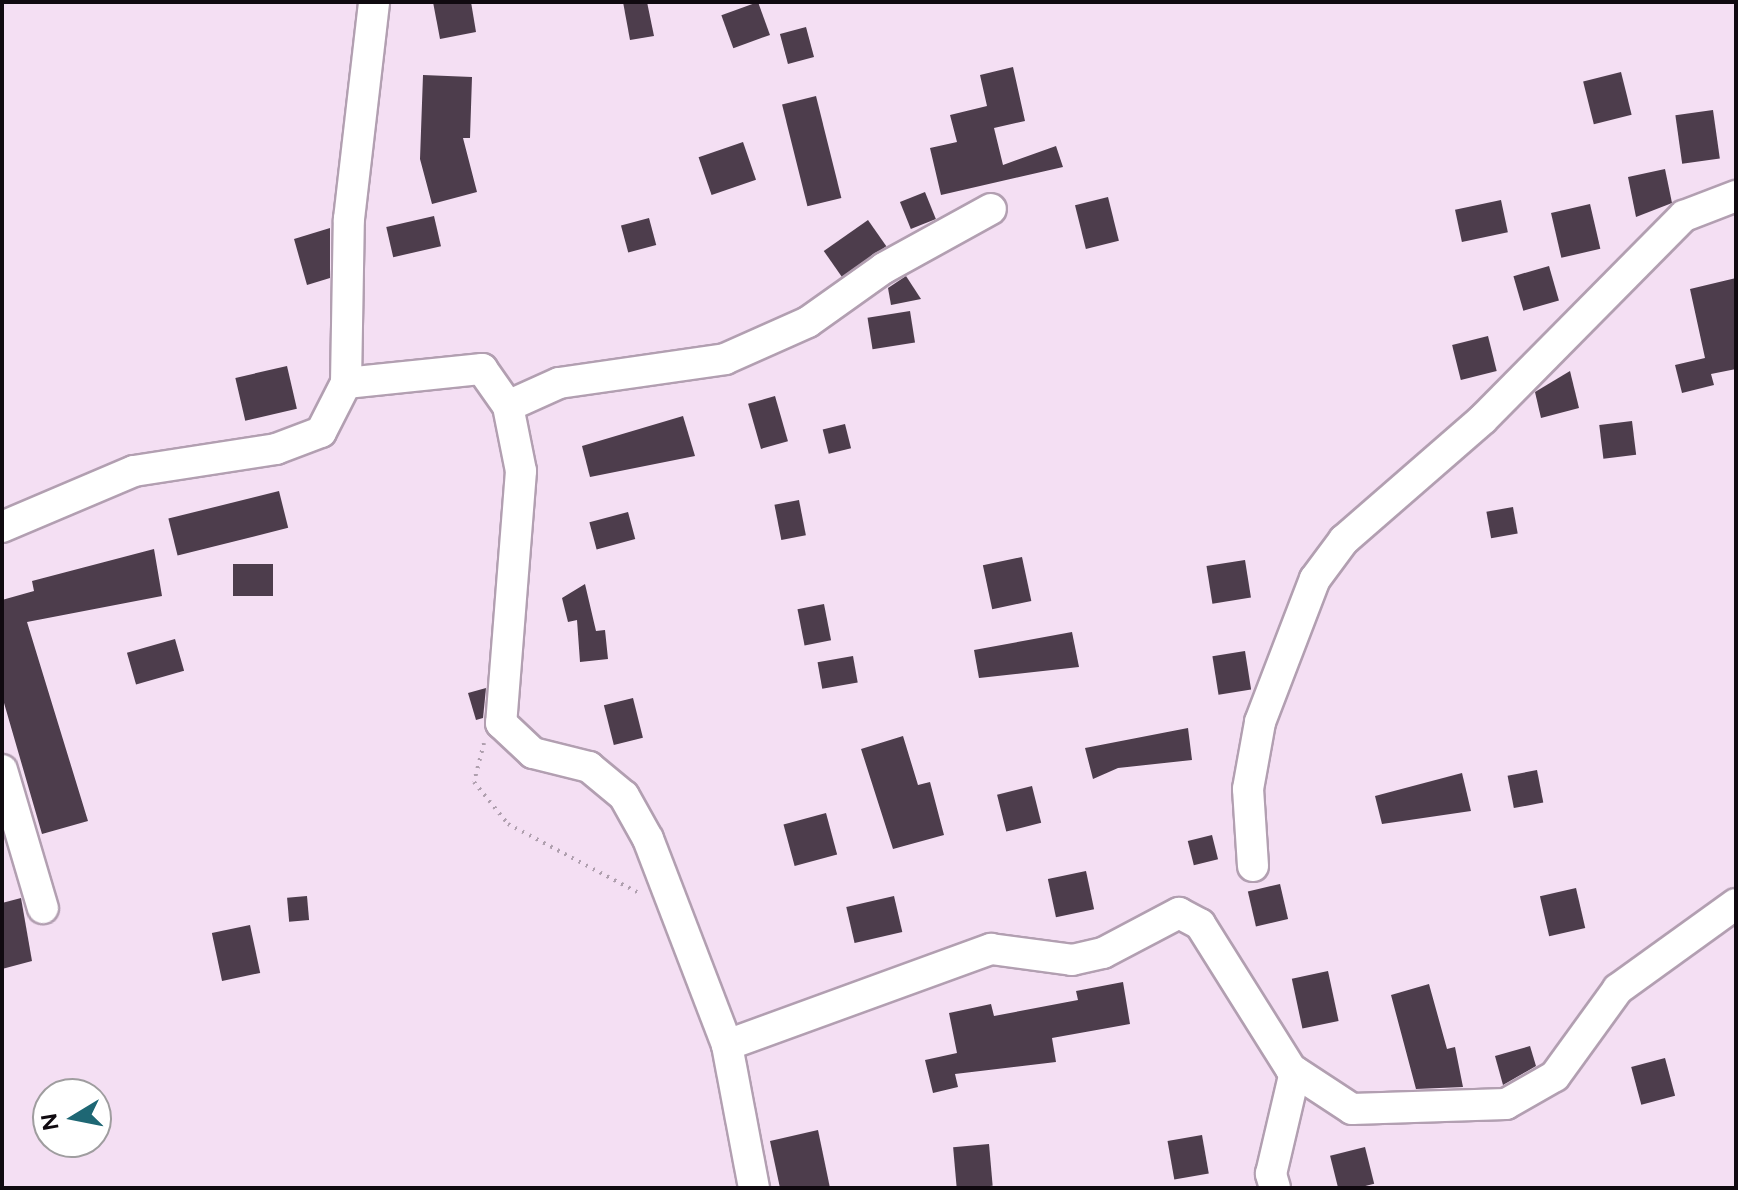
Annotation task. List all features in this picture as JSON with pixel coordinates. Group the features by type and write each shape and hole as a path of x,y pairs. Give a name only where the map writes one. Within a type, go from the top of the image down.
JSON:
{"street":[{"path":"2,527 134,471 276,449 321,432 346,383 349,219 374,2"},
{"path":"1253,866 1248,789 1260,722 1315,579 1344,540 1483,419 1684,216 1736,196"},
{"path":"508,406 559,383 725,359 808,322 884,268 991,209"},
{"path":"346,383 482,369 508,406 521,471 501,723 533,753 589,767 624,796 727,1045 754,1188"},
{"path":"2,770 43,908"},
{"path":"727,1045 991,949 1072,960 1103,953 1179,913 1200,924 1253,1018 1295,1072 1352,1109 1506,1104 1555,1076 1618,989 1736,904"},
{"path":"1275,1188 1271,1174 1295,1072"}],"path":[{"path":"501,723 478,750 474,782 508,824 571,863 672,908"}],"building":[{"path":"433,2 471,2 476,32 440,39"},
{"path":"623,2 647,2 654,36 630,40"},
{"path":"758,2 770,35 733,48 721,15"},
{"path":"806,27 814,57 788,64 780,34"},
{"path":"1013,67 1025,121 994,128 1003,165 1056,146 1063,167 941,195 930,148 957,142 950,115 987,106 980,75"},
{"path":"1621,72 1632,115 1594,124 1583,81"},
{"path":"423,75 472,77 470,138 463,138 477,192 432,204 420,159"},
{"path":"816,96 841,198 807,206 782,104"},
{"path":"1713,110 1720,159 1682,164 1675,115"},
{"path":"743,142 756,180 712,195 699,157"},
{"path":"1665,169 1672,203 1636,217 1628,177"},
{"path":"925,192 936,219 911,229 900,202"},
{"path":"1108,197 1119,241 1086,249 1075,205"},
{"path":"1501,200 1508,232 1462,242 1455,210"},
{"path":"1590,204 1600,249 1561,258 1551,213"},
{"path":"434,216 441,246 393,257 386,227"},
{"path":"649,218 656,245 628,253 621,226"},
{"path":"868,220 886,246 842,277 824,251"},
{"path":"330,228 330,278 307,285 294,239"},
{"path":"1549,266 1559,301 1523,311 1513,276"},
{"path":"906,276 921,299 891,305 888,288"},
{"path":"1736,278 1736,369 1711,374 1714,385 1682,393 1675,365 1705,358 1690,289"},
{"path":"910,311 915,343 873,349 868,318"},
{"path":"1488,336 1497,371 1461,380 1452,345"},
{"path":"287,366 297,409 245,421 235,378"},
{"path":"1570,371 1579,408 1541,418 1535,392"},
{"path":"775,396 788,441 761,449 748,404"},
{"path":"683,416 695,456 590,477 582,446"},
{"path":"1632,421 1636,455 1603,459 1599,425"},
{"path":"845,424 851,448 829,454 823,430"},
{"path":"279,491 288,528 178,555 168,519"},
{"path":"799,500 806,535 781,540 774,505"},
{"path":"1513,507 1518,534 1491,538 1486,512"},
{"path":"628,512 635,539 597,549 589,522"},
{"path":"154,549 162,596 27,622 88,821 42,834 2,696 2,600 34,591 32,581"},
{"path":"1022,557 1031,601 992,609 983,565"},
{"path":"1245,560 1251,598 1212,604 1206,566"},
{"path":"233,564 273,564 273,596 233,596"},
{"path":"585,584 596,631 605,630 608,659 580,662 577,620 568,622 562,598"},
{"path":"824,604 831,640 805,645 797,609"},
{"path":"1072,632 1079,667 979,678 974,650"},
{"path":"175,639 184,671 136,685 127,653"},
{"path":"1245,651 1251,690 1219,695 1212,656"},
{"path":"853,656 858,683 822,689 818,662"},
{"path":"486,688 483,718 476,720 468,693"},
{"path":"633,698 643,738 614,745 604,705"},
{"path":"1188,728 1192,760 1118,768 1093,779 1085,748"},
{"path":"903,736 918,785 930,782 944,835 893,849 861,749"},
{"path":"1537,770 1543,802 1514,808 1508,776"},
{"path":"1462,773 1471,811 1382,824 1375,796"},
{"path":"1032,786 1041,823 1006,832 997,795"},
{"path":"826,813 837,855 795,866 783,824"},
{"path":"1212,835 1218,859 1194,865 1188,841"},
{"path":"1086,871 1094,909 1056,917 1048,879"},
{"path":"1280,884 1288,919 1256,927 1248,891"},
{"path":"1576,888 1585,928 1549,936 1540,896"},
{"path":"307,896 309,920 289,922 287,898"},
{"path":"894,896 902,932 855,943 846,907"},
{"path":"21,898 32,961 2,969 2,903"},
{"path":"250,925 260,973 222,981 212,933"},
{"path":"1328,971 1339,1021 1302,1029 1292,979"},
{"path":"1123,982 1130,1024 1052,1038 1056,1062 955,1074 958,1087 933,1093 925,1060 957,1053 949,1013 991,1004 994,1016 1078,1000 1076,991"},
{"path":"1429,984 1447,1049 1455,1047 1463,1087 1416,1089 1391,995"},
{"path":"1530,1046 1536,1066 1503,1085 1495,1056"},
{"path":"1665,1058 1675,1096 1641,1105 1631,1067"},
{"path":"818,1130 830,1188 780,1188 770,1141"},
{"path":"1202,1135 1209,1173 1174,1179 1168,1141"},
{"path":"989,1144 993,1186 957,1188 953,1147"},
{"path":"1365,1147 1374,1184 1338,1188 1330,1156"}]}
